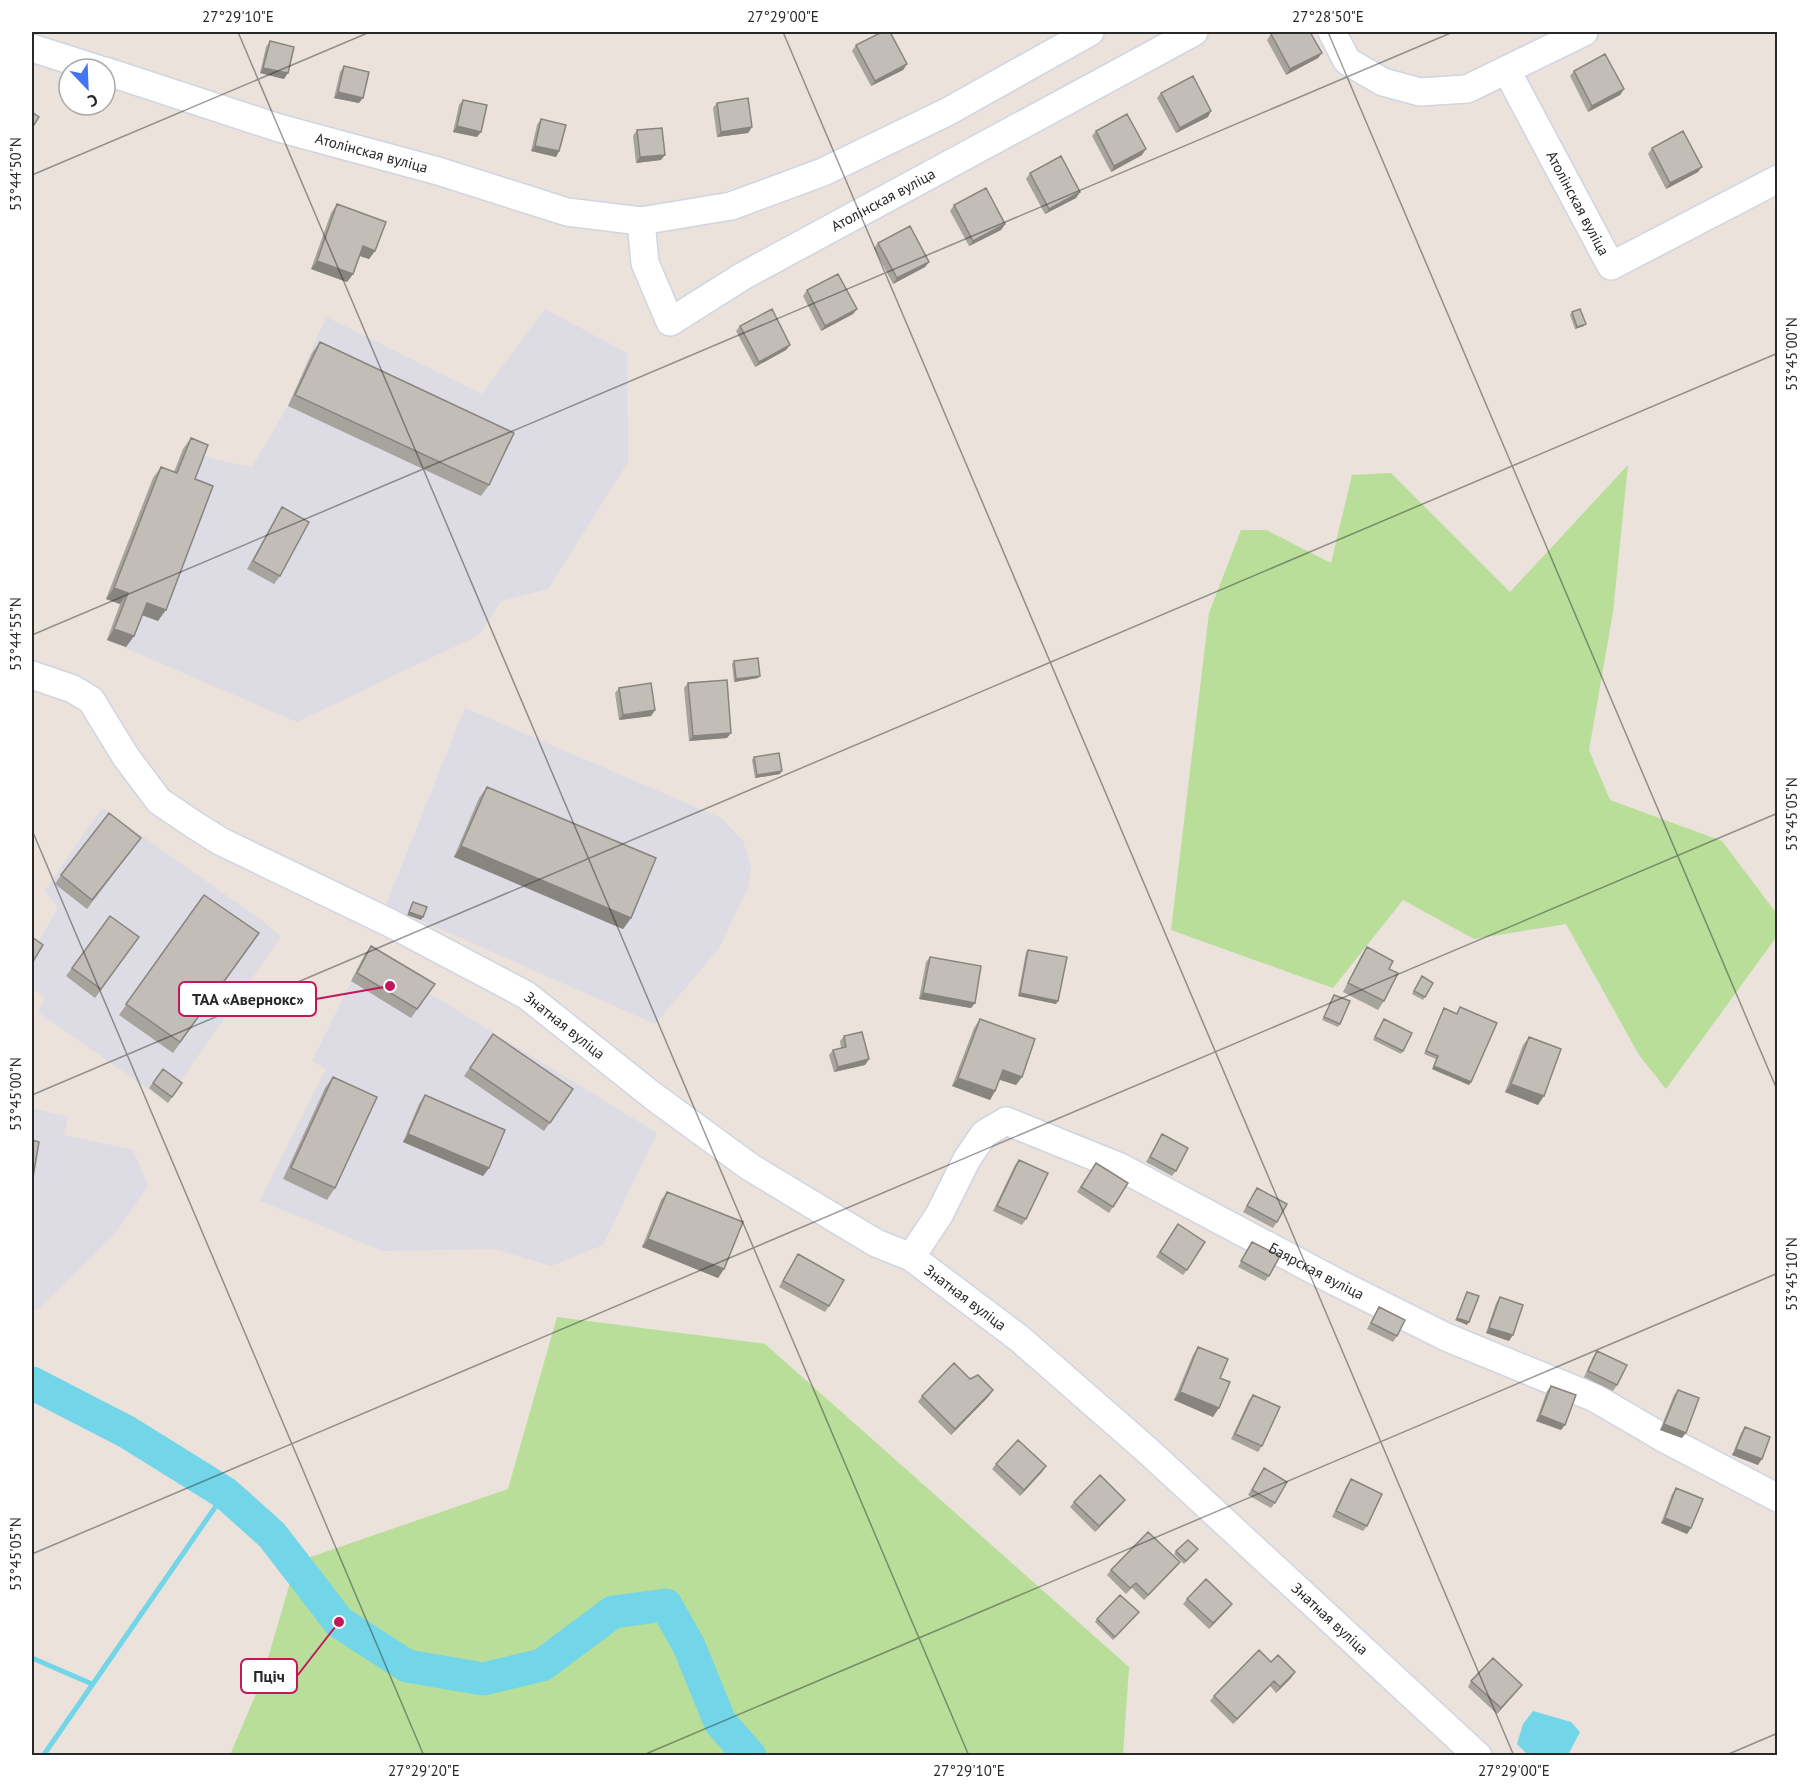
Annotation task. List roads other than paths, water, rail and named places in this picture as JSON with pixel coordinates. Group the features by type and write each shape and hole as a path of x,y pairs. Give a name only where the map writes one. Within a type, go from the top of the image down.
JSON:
{"street":[{"name":"Атолінская вуліца","path":"117,75 279,128 438,171 567,212 641,221 731,206 823,172 947,112 1090,32"},
{"name":"Атолінская вуліца","path":"641,221 645,263 670,322 743,276 1194,32"},
{"path":"1332,32 1347,61 1383,82 1420,92 1467,89 1584,32"},
{"path":"32,48 60,57"},
{"name":"Атолінская вуліца","path":"1507,71 1611,266 1778,179"},
{"name":"Знатная вуліца","path":"32,675 73,689 92,700 137,773 159,801 168,807 220,841 390,923 526,995 653,1096 750,1167 876,1243 911,1257 1020,1339 1147,1450 1478,1755"},
{"name":"Баярская вуліца","path":"911,1257 939,1215 967,1159 984,1134 1006,1121 1120,1167 1336,1282 1446,1337 1595,1398 1667,1440 1778,1498"}],"water":[{"path":"1533,1711 1571,1722 1580,1732 1568,1755 1528,1755 1517,1744 1523,1724"}],"waterway":[{"path":"32,1383 127,1432 225,1493 272,1535 339,1622 407,1666 483,1679 542,1665 613,1612 666,1605 689,1646 720,1722 750,1756"},
{"path":"43,1756 225,1493"},
{"path":"32,1658 92,1684"}],"place":[{"name":"ТАА «Авернокс»","path":"390,986"},
{"name":"Пціч","path":"339,1622"}]}
